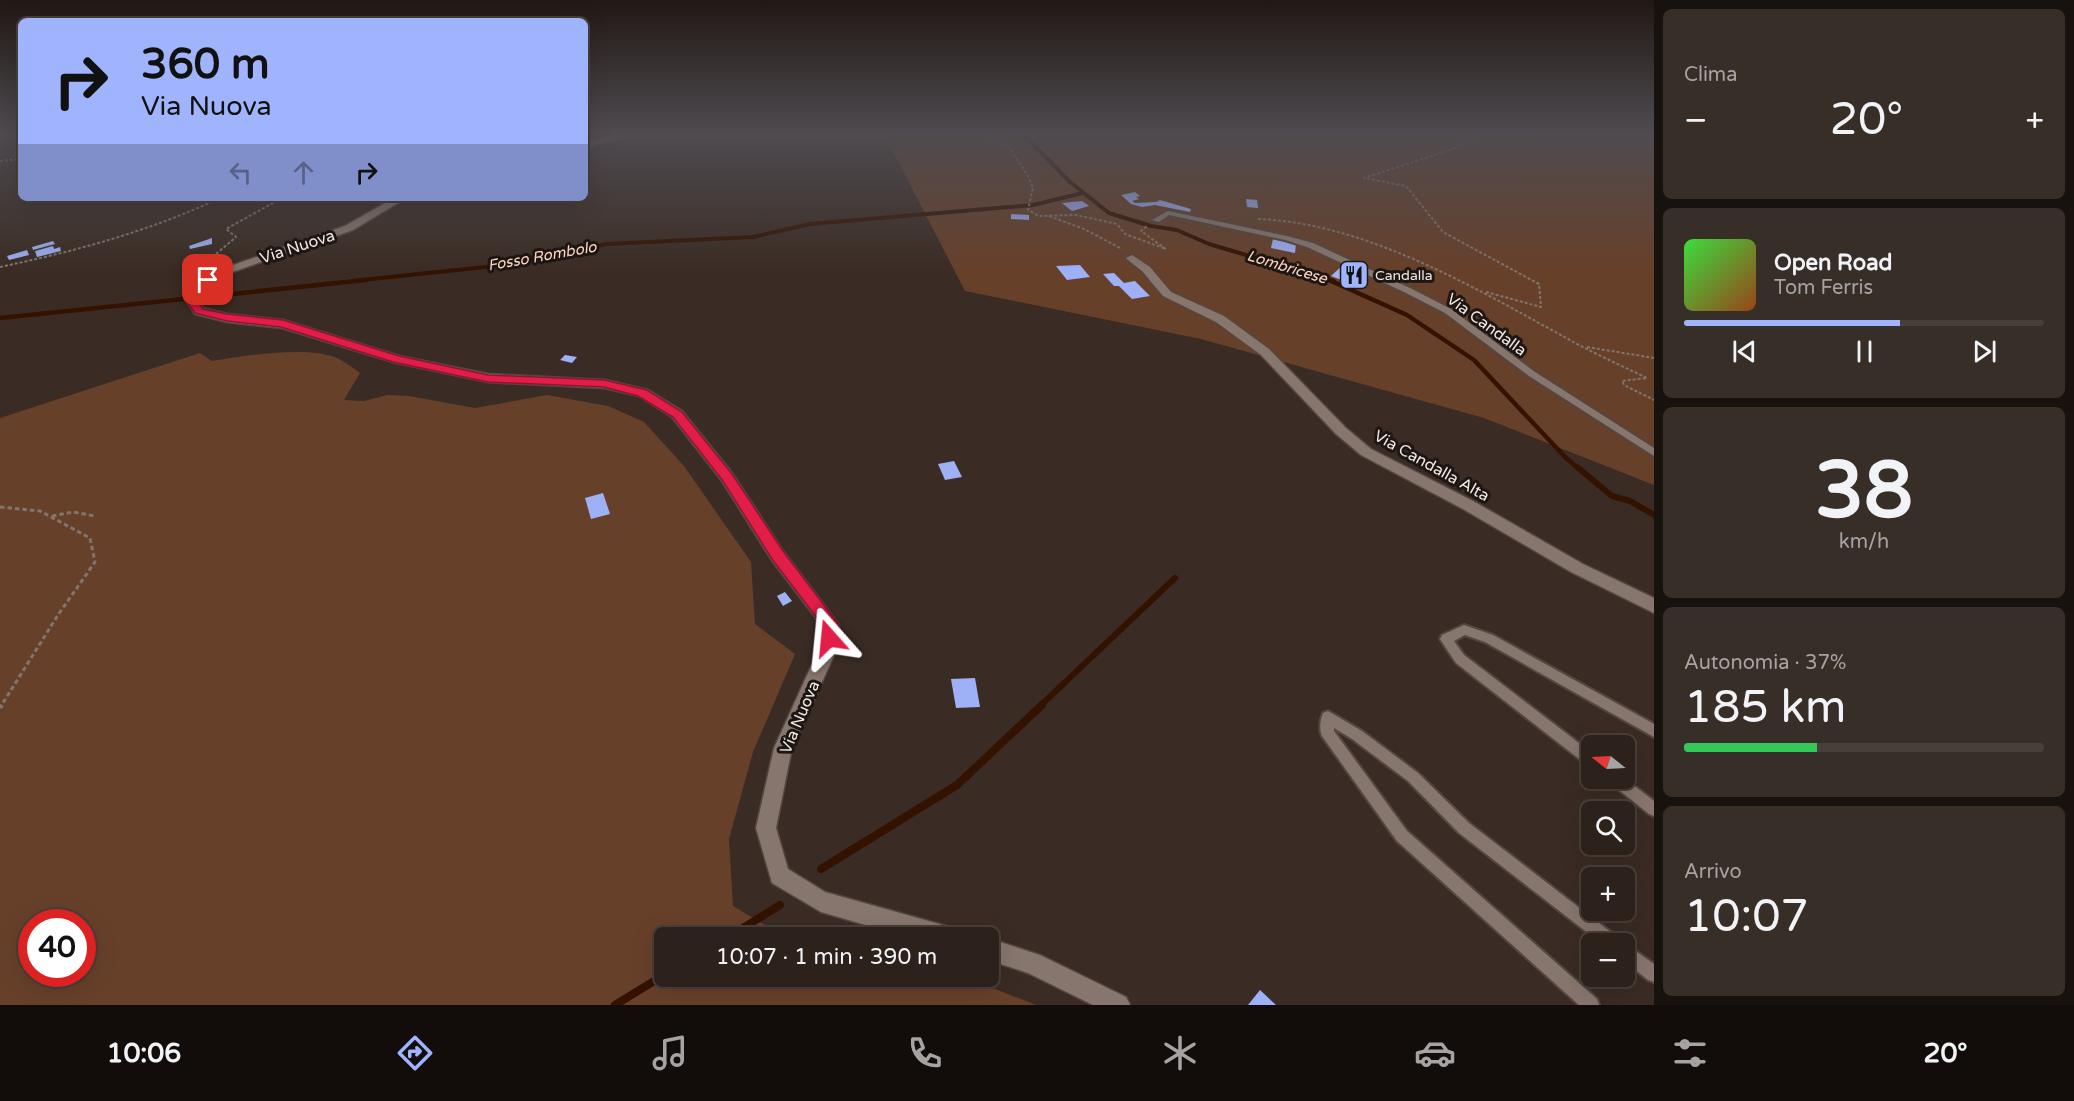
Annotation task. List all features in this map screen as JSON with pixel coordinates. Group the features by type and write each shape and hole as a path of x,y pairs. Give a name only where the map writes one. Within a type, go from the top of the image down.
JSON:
{"street":[{"name":"Via Nuova","path":"396,201 349,228 220,273 196,287 191,299 199,311 227,318 283,324 397,359 488,378 604,384 643,393 677,414 727,477 777,555 831,625 827,651 783,748 766,828 779,876 821,901 912,927"},
{"name":"Via Candalla Alta","path":"1132,258 1146,269 1167,294 1220,319 1265,352 1341,431 1366,452 1468,505 1577,568 1654,606"},
{"path":"999,953 1032,963 1118,1005"}],"lane":[{"name":"Via Candalla","path":"1156,220 1168,213 1287,238 1310,245 1364,269 1448,311 1532,374 1654,453"},
{"path":"1581,752 1460,659 1446,639 1464,630 1489,638 1654,731"},
{"path":"1591,1005 1402,836 1327,732 1328,717 1357,735 1413,777 1464,828 1601,933"},
{"path":"1628,789 1654,809"},
{"path":"1635,959 1654,974"}],"path":[{"path":"1031,179 1034,182 1034,194 1029,210 1039,216 1086,216 1117,224 1125,234 1166,249 1141,231 1144,228"},
{"path":"1369,179 1406,186 1443,232 1539,284 1541,307 1473,288"},
{"path":"0,267 83,247 194,211 214,201"},
{"path":"191,299 185,296 184,281 236,237 226,229 277,201"},
{"path":"1048,216 1084,229 1121,248 1132,258"},
{"path":"1255,219 1287,220 1356,237 1505,302 1579,345 1647,378 1622,381 1624,385 1654,400"},
{"path":"1579,345 1654,358"},
{"path":"0,507 40,511 90,538 95,562 70,595 36,654 0,708"},
{"path":"50,516 73,512 95,516"}],"shaded area":[{"path":"907,179 1654,179 1654,485 1484,418 1201,339 965,291"},
{"path":"309,352 337,358 360,373 344,400 364,401 387,395 409,396 475,408 547,395 608,406 644,422 684,466 751,562 755,624 795,654 753,752 729,839 733,906 765,925 779,927 654,927 654,987 990,987 1036,1005 0,1005 0,418 200,353 212,361 258,354"}],"building":[{"path":"1135,192 1140,196 1136,197 1139,199 1132,201 1135,203 1160,200 1191,209 1190,212 1155,205 1142,207 1131,204 1121,195"},
{"path":"1246,199 1257,200 1258,208 1247,207"},
{"path":"1082,201 1089,206 1072,211 1062,203"},
{"path":"1011,214 1029,215 1029,220 1011,219"},
{"path":"212,238 212,244 190,249 189,246"},
{"path":"1273,239 1296,244 1295,253 1271,248"},
{"path":"53,241 55,244 33,250 32,247"},
{"path":"53,246 54,249 60,247 61,251 37,257 35,251"},
{"path":"27,250 29,255 9,260 7,256"},
{"path":"1345,263 1372,274 1360,287 1331,276"},
{"path":"1080,265 1090,277 1067,280 1056,266"},
{"path":"1114,273 1124,283 1135,281 1150,296 1132,299 1119,286 1114,286 1103,274"},
{"path":"565,355 577,357 572,363 560,360"},
{"path":"954,461 962,477 945,480 938,464"},
{"path":"603,493 610,514 591,519 585,498"},
{"path":"785,592 792,601 783,606 777,596"},
{"path":"975,678 980,707 956,708 951,679"},
{"path":"1260,990 1276,1005 1248,1005"}],"waterway":[{"name":"Lombricese","path":"1067,179 1109,213 1151,226 1177,230 1209,244 1334,281"},
{"name":"Fosso Rombolo","path":"352,281 495,266 607,244 753,237 810,224 1033,205 1083,193"},
{"name":"Fosso Rombolo","path":"0,318 366,280"},
{"name":"Lombricese","path":"1329,280 1407,315 1474,360 1579,469"},
{"name":"Lombricese","path":"1577,467 1612,496 1630,501 1654,515"},
{"path":"1040,706 1175,578"},
{"path":"821,869 957,785 1042,705"},
{"path":"745,927 780,905"},
{"path":"615,1005 654,981"}],"place":[{"name":"Candalla","path":"1354,275"}],"route":[{"path":"208,280 196,287 191,299 199,311 227,318 283,324 397,359 488,378 604,384 643,393 677,414 727,477 777,555 831,625 829,638"}]}
